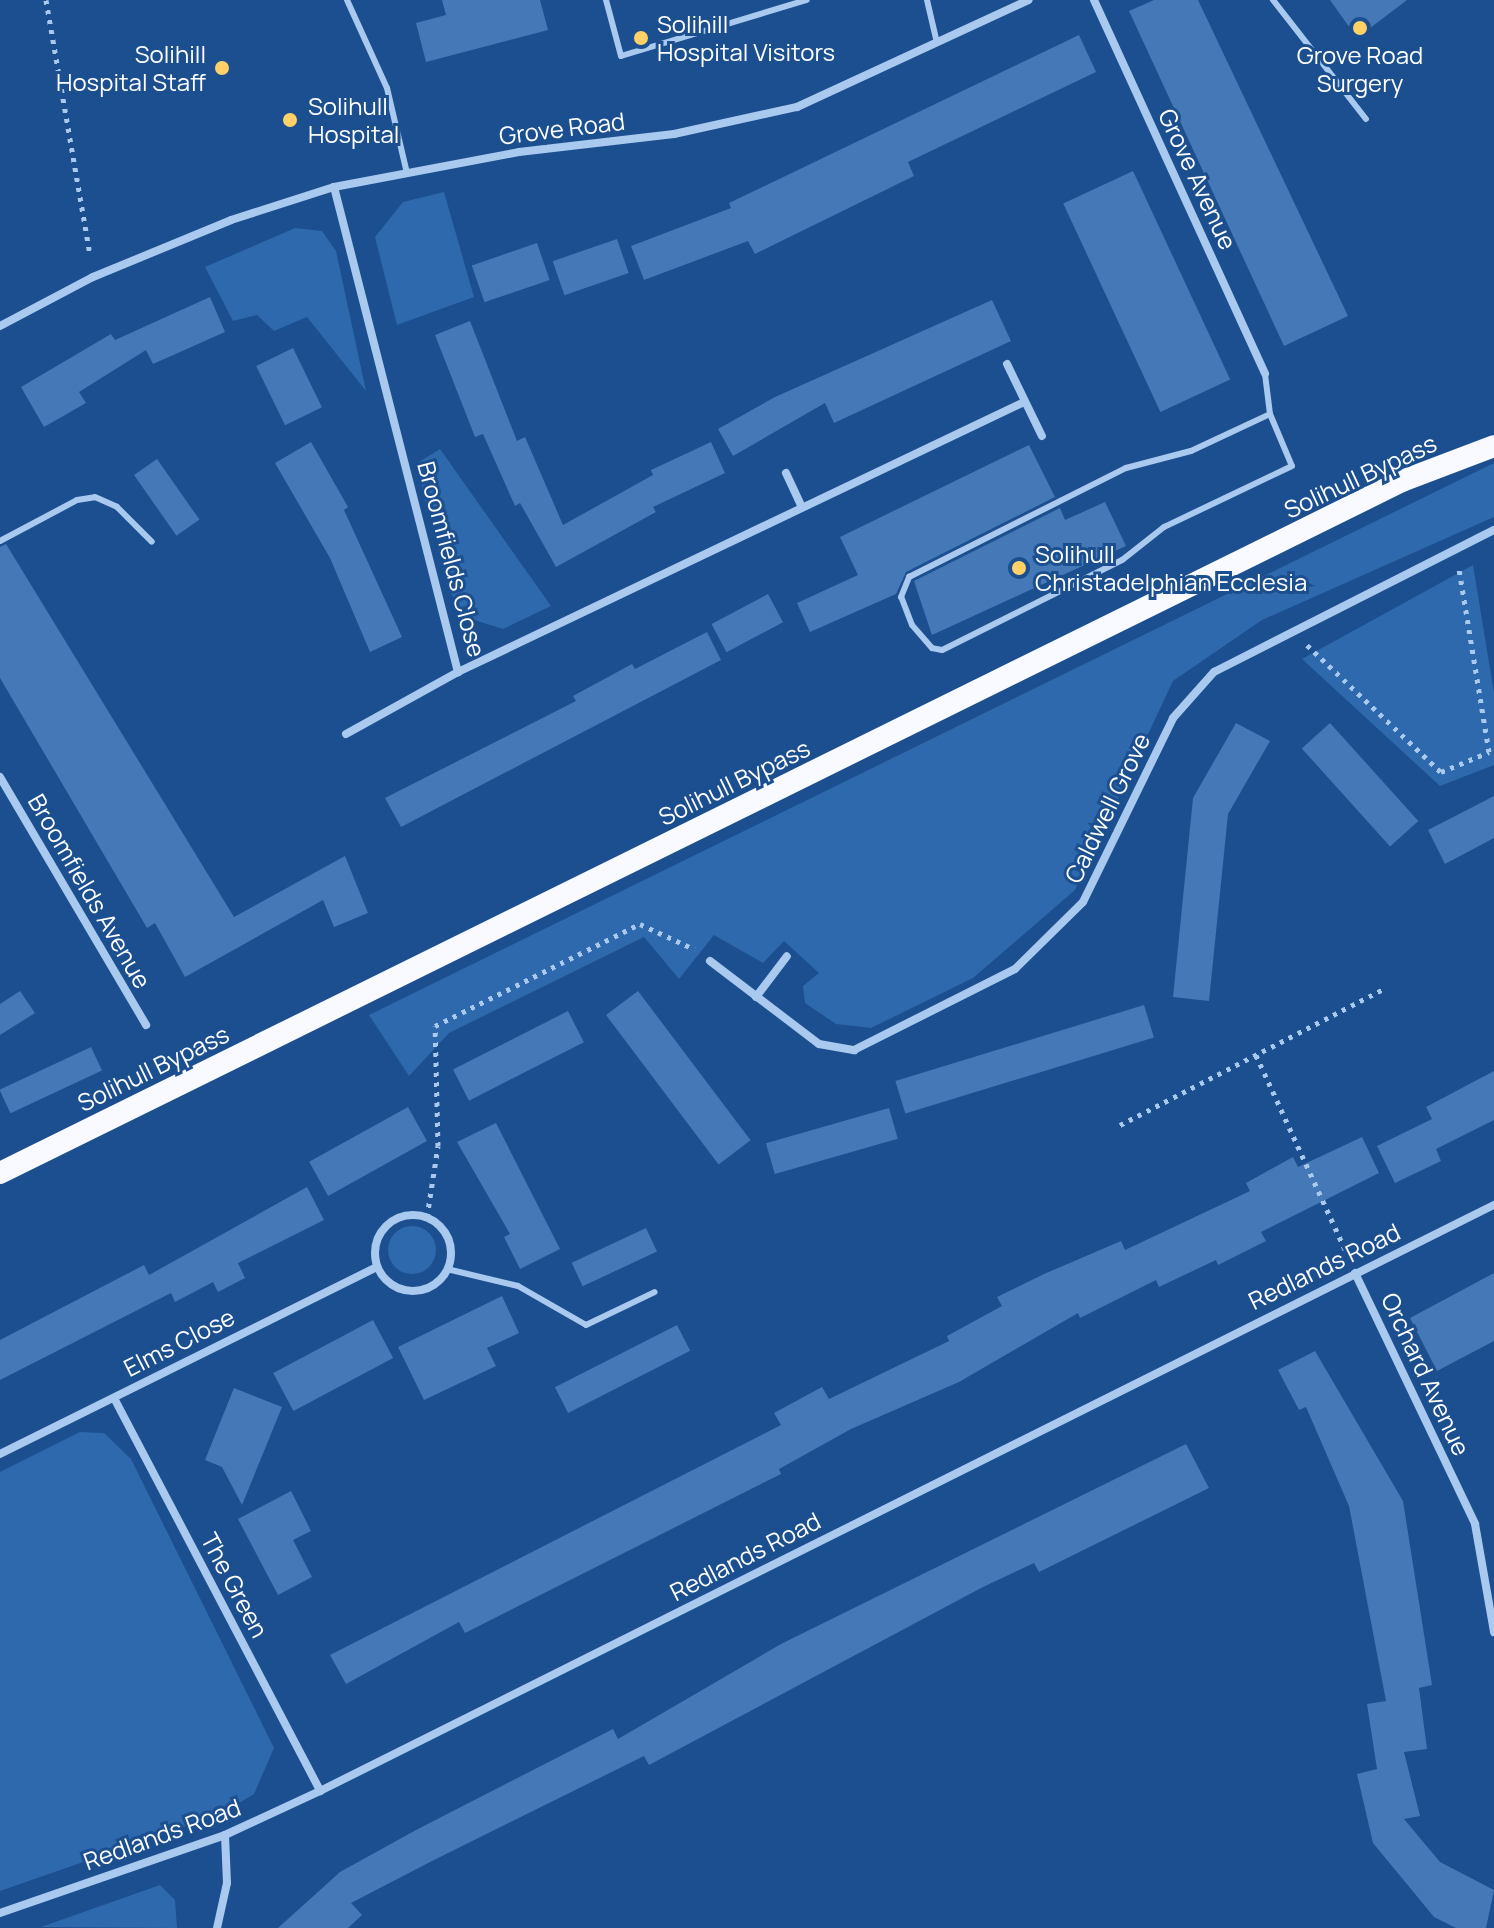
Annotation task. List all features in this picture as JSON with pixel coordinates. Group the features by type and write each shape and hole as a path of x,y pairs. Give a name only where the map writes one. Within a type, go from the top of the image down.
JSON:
{"highway":[{"name":"Solihull Bypass","path":"0,1173 1402,481 1494,446"}],"street":[{"name":"Grove Road","path":"0,326 93,277 231,220 334,187 407,173 674,134 797,107 1029,0"},
{"name":"Grove Avenue","path":"1094,0 1265,374"},
{"name":"Broomfields Close","path":"334,187 458,672 1024,402"},
{"path":"1007,364 1042,436"},
{"path":"786,473 802,507"},
{"name":"Caldwell Grove","path":"710,961 819,1044 854,1050 1015,969 1083,902 1173,718 1214,672 1291,630 1494,530"},
{"path":"346,734 458,672"},
{"name":"Broomfields Avenue","path":"0,777 4,791 146,1025"},
{"path":"756,997 787,956"},
{"name":"Redlands Road","path":"0,1913 225,1835 320,1791 1494,1205"},
{"path":"427,1217 445,1233 447,1269 429,1287 405,1290 377,1267 376,1242 390,1222 427,1217"},
{"name":"Elms Close","path":"0,1454 377,1267"},
{"name":"Orchard Avenue","path":"1355,1273 1475,1524 1494,1632"},
{"name":"The Green","path":"114,1398 320,1791"},
{"path":"217,1928 227,1883 225,1835"}],"lane":[{"path":"347,0 387,88 407,173"},
{"path":"606,0 621,56 807,0"},
{"path":"927,0 937,43"},
{"path":"1273,0 1366,119"},
{"path":"1265,374 1270,414 1292,466 1164,527 1122,560 942,650 932,648 912,625 901,597 909,577 1126,468 1191,451 1270,414"},
{"path":"0,541 77,500 95,497 117,507 152,542"},
{"path":"447,1269 518,1286 586,1325 655,1292"}],"path":[{"path":"46,0 93,277"},
{"path":"1291,630 1441,772 1489,752 1455,548"},
{"path":"427,1217 438,1146 435,1026 640,924 710,961"},
{"path":"1120,1125 1386,988"},
{"path":"1256,1055 1355,1273"}],"shaded area":[{"path":"444,192 474,297 397,325 375,237 403,202"},
{"path":"295,228 322,231 336,251 366,391 307,317 274,331 257,315 233,321 205,267"},
{"path":"440,449 551,606 503,629 468,618 448,589 416,464"},
{"path":"1494,463 1494,517 1262,620 1173,681 1075,890 973,978 871,1028 836,1024 805,1003 803,986 819,973 784,941 763,963 714,935 679,979 644,937 449,1033 409,1076 369,1015"},
{"path":"1473,565 1494,693 1494,765 1440,786 1302,659"},
{"path":"412,1226 429,1233 436,1250 429,1267 412,1274 395,1267 388,1250 395,1233"},
{"path":"80,1432 104,1433 131,1459 274,1748 254,1794 221,1814 0,1891 0,1472"},
{"path":"160,1885 175,1900 177,1928 41,1927"}],"building":[{"path":"442,0 540,0 548,30 426,62 416,23 446,15"},
{"path":"1154,0 1198,0 1348,316 1284,346 1129,11"},
{"name":"Grove Road Surgery","path":"1330,0 1407,0 1357,38"},
{"path":"1079,35 1096,72 908,162 914,176 755,254 748,241 644,280 631,246 731,208 729,203"},
{"path":"1133,171 1230,379 1160,412 1063,204"},
{"path":"617,239 629,273 564,295 553,261"},
{"path":"537,243 550,280 484,302 472,265"},
{"path":"210,297 225,332 153,364 146,350 79,392 86,403 44,427 21,387 111,334 115,340"},
{"path":"992,300 1011,341 834,423 825,403 733,456 718,429 775,397"},
{"path":"470,321 517,441 525,437 563,525 653,475 651,470 711,442 725,473 653,507 656,512 556,567 520,503 515,506 483,434 475,437 435,335"},
{"path":"293,348 322,407 285,425 256,366"},
{"path":"311,442 348,507 344,510 402,637 370,652 330,558 275,463"},
{"path":"1029,445 1055,497 906,572 896,594 810,632 797,603 858,575 840,537"},
{"path":"157,459 199,520 177,536 134,475"},
{"name":"Solihull Christadelphian Ecclesia","path":"1105,502 1126,546 932,635 914,581 1060,508 1065,520"},
{"path":"6,544 234,917 345,856 368,913 334,927 323,900 185,977 155,923 147,928 0,678 0,547"},
{"path":"768,594 783,622 727,652 711,624"},
{"path":"707,632 721,660 401,827 385,798 576,701 573,696 632,664 635,669"},
{"path":"1236,723 1270,741 1228,814 1209,1001 1173,997 1193,798"},
{"path":"1330,723 1418,821 1390,847 1302,748"},
{"path":"1494,796 1494,838 1445,864 1428,830"},
{"path":"20,991 35,1013 0,1035 0,1004"},
{"path":"638,991 751,1140 719,1164 606,1015"},
{"path":"1144,1005 1154,1038 905,1114 895,1081"},
{"path":"568,1011 584,1042 469,1101 453,1070"},
{"path":"91,1047 102,1071 10,1113 0,1089"},
{"path":"1494,1071 1494,1120 1436,1149 1441,1161 1395,1183 1377,1146 1432,1119 1426,1107"},
{"path":"408,1107 427,1141 328,1196 309,1162"},
{"path":"889,1108 898,1139 775,1174 766,1143"},
{"path":"496,1123 560,1249 520,1269 504,1237 510,1234 457,1142"},
{"path":"1362,1137 1379,1173 1261,1232 1266,1241 1218,1265 1216,1260 1159,1287 1156,1280 1080,1318 1078,1313 959,1382 851,1429 779,1469 781,1474 465,1633 459,1622 346,1684 330,1655 781,1425 774,1413 822,1387 829,1399 949,1341 947,1336 1002,1306 997,1297 1121,1241 1125,1250 1250,1191 1246,1183 1293,1157 1298,1167"},
{"path":"307,1187 324,1220 238,1263 245,1278 218,1292 213,1282 175,1302 171,1293 0,1380 0,1340 144,1265 149,1275"},
{"path":"646,1228 657,1252 583,1286 572,1263"},
{"path":"1494,1273 1494,1341 1437,1371 1410,1318"},
{"path":"502,1296 519,1333 487,1348 496,1366 424,1400 398,1347"},
{"path":"373,1320 393,1358 293,1411 273,1373"},
{"path":"677,1325 690,1351 568,1413 555,1387"},
{"path":"1315,1351 1403,1501 1432,1685 1419,1688 1427,1749 1404,1752 1420,1816 1404,1819 1440,1862 1494,1890 1486,1928 1456,1928 1434,1917 1373,1843 1357,1774 1377,1769 1367,1704 1386,1701 1349,1506 1306,1407 1299,1410 1278,1370"},
{"path":"234,1388 282,1407 242,1505 222,1467 205,1460"},
{"path":"1186,1444 1209,1488 1039,1572 1034,1563 983,1587 649,1765 644,1756 432,1861 351,1903 362,1915 348,1928 278,1928 340,1872 416,1830 613,1729 618,1739 781,1644"},
{"path":"291,1491 311,1531 293,1540 312,1577 278,1595 238,1519"}],"place":[{"name":"Grove Road Surgery","path":"1360,28"},
{"name":"Solihill Hospital Visitors","path":"641,38"},
{"name":"Solihill Hospital Staff","path":"222,68"},
{"name":"Solihull Hospital","path":"290,120"},
{"name":"Solihull Christadelphian Ecclesia","path":"1019,568"}]}
